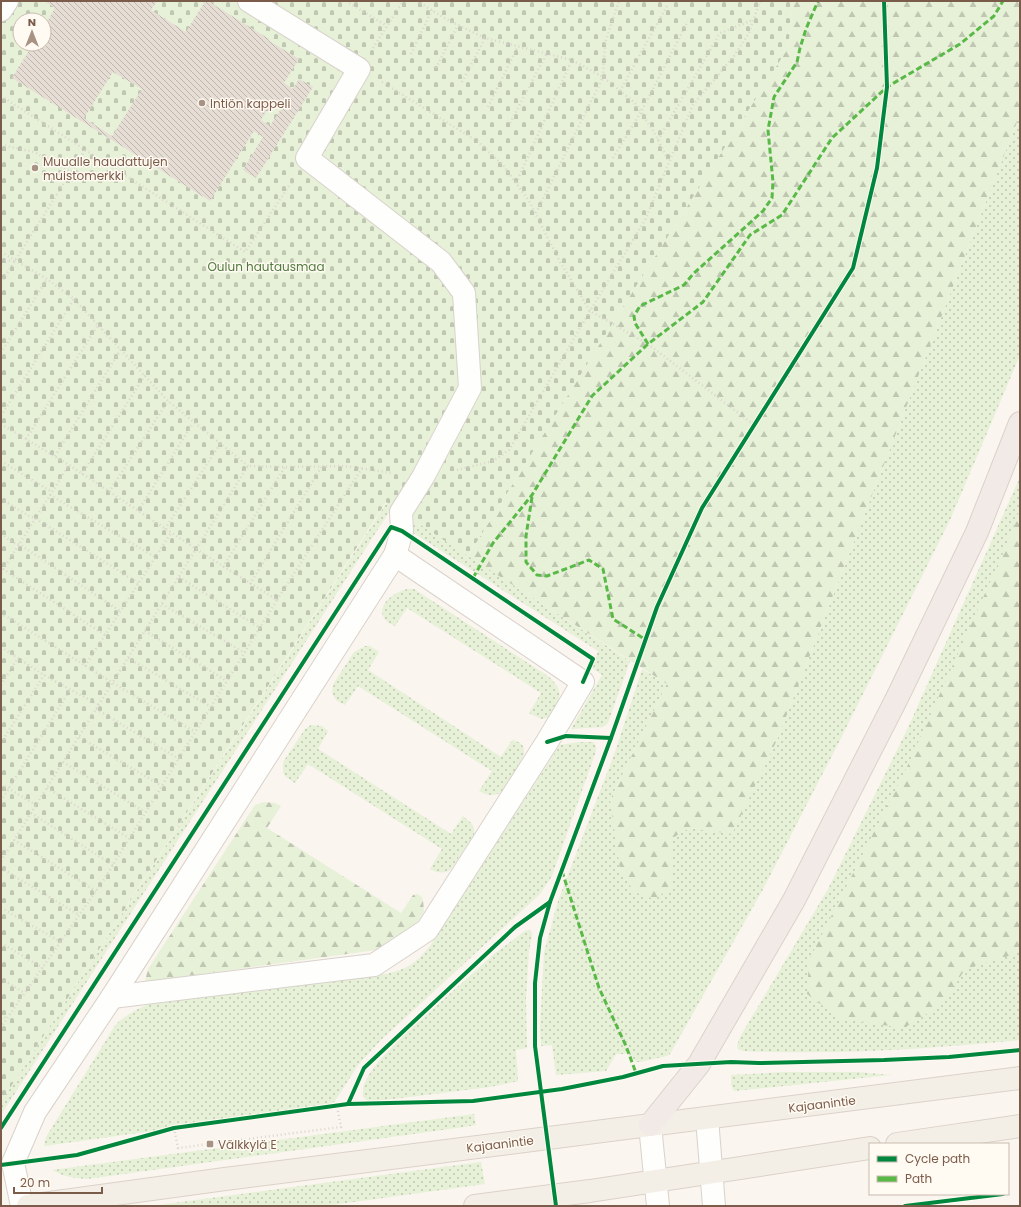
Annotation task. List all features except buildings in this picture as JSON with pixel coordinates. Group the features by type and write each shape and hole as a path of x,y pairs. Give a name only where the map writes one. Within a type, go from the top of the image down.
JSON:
{"highway":[{"path":"650,1125 699,1064 794,900 897,698 977,532 1020,423"}],"main road":[{"name":"Kajaanintie","path":"28,1206 225,1179 1017,1079"},
{"path":"904,1143 1019,1126"},
{"path":"475,1206 590,1191 712,1171 869,1148"}],"street":[{"path":"1,10 7,1"},
{"path":"22,1206 13,1164 34,1112 112,997 395,555 402,531 401,512 423,478 470,388 464,292 441,262 307,158 360,69 249,1"},
{"path":"112,997 374,965 427,930 547,742 583,682 395,555"},
{"path":"707,1118 714,1206"},
{"path":"650,1125 658,1206"}],"path":[{"path":"346,1 387,26"},
{"path":"403,1 360,69 477,141 503,165 530,201 559,260 590,311 648,344 754,425"},
{"path":"417,1 458,25 485,38 572,60 603,76 635,103 654,132 669,162"},
{"path":"536,214 603,76 605,44 619,1"},
{"path":"1,252 47,279 74,299 168,401 193,423 248,466 344,466 423,478 493,461 509,450 645,220 693,105 734,56 749,33 760,3 751,1"},
{"path":"620,91 667,6"},
{"path":"411,54 432,10"},
{"path":"658,140 720,33 753,20"},
{"path":"613,158 641,112 688,21"},
{"path":"436,68 458,25"},
{"path":"462,82 485,38"},
{"path":"488,107 518,46"},
{"path":"510,123 547,53"},
{"path":"516,184 572,60"},
{"path":"1,96 245,252 307,158"},
{"path":"1,145 34,152 71,172"},
{"path":"1,283 85,150"},
{"path":"1,260 15,261"},
{"path":"1,353 47,279"},
{"path":"1,416 74,299"},
{"path":"26,439 98,325"},
{"path":"54,456 121,349"},
{"path":"82,474 145,375"},
{"path":"109,492 168,401"},
{"path":"750,431 758,418"},
{"path":"138,510 193,423"},
{"path":"1,424 69,465 196,550 277,600"},
{"path":"165,529 220,444"},
{"path":"1,461 155,557"},
{"path":"69,465 2,571 105,635"},
{"path":"1,861 248,466"},
{"path":"250,584 322,466"},
{"path":"223,567 285,467"},
{"path":"1,1028 113,865 277,600 362,468"},
{"path":"1,498 138,583"},
{"path":"85,666 171,533"},
{"path":"1,534 14,543 19,544 120,611"},
{"path":"179,577 260,628"},
{"path":"162,604 245,653"},
{"path":"1,613 112,683 195,732"},
{"path":"145,631 227,681"},
{"path":"1,647 44,675 99,705"},
{"path":"1,685 18,658"},
{"path":"128,658 211,707"},
{"path":"1,743 44,675"},
{"path":"1,801 70,690"},
{"path":"96,709 179,759"},
{"path":"79,737 162,786"},
{"path":"63,762 146,812"},
{"path":"1,784 36,806"},
{"path":"47,788 129,838"},
{"path":"31,813 113,865"},
{"path":"14,840 96,891"},
{"path":"1,868 79,915"},
{"path":"1,908 61,942"},
{"path":"1,943 43,968"},
{"path":"1,979 25,993"},
{"path":"1,1015 7,1019"},
{"path":"329,1107 343,1105"},
{"path":"174,1128 178,1148 341,1126 337,1106"},
{"path":"167,1130 182,1127"}],"green space":[{"name":"Oulun hautausmaa","path":"1,1 793,1 788,48 612,324 468,556 386,502 1,1102"},
{"path":"793,1 1020,1 1020,114 777,740 732,834 689,828 671,839 673,868 671,888 654,899 634,892 620,869 610,800 667,684 468,556 612,324 788,48"},
{"path":"1020,114 1020,355 950,520 839,742 762,891 670,1054 667,1056 637,1062 627,1054 616,1054 606,1071 556,1075 552,1045 541,1046 540,1027 544,952 558,901 615,752 642,669 667,684 610,800 673,868 670,839 689,828 732,833 777,740"},
{"path":"1020,477 1020,1040 951,1046 847,1052 778,1052 743,1051 738,1049 737,1046 740,1037 828,889 906,732"},
{"path":"387,502 393,506 1,1115 1,1102"},
{"path":"1020,509 1020,950 1012,955 965,969 944,1003 904,1028 841,1019 807,994 809,960 907,767 1004,551"},
{"path":"409,517 630,661 608,723 603,727 571,729 602,675 592,668 598,651 404,527"},
{"path":"407,589 414,589 548,676 557,687 560,696 550,717 541,719 529,713 541,693 407,608 395,626 387,621 383,616 382,611 384,605 393,595"},
{"path":"365,646 370,646 379,652 368,670 501,757 512,740 521,744 524,749 524,753 517,770 504,790 495,795 486,794 479,791 492,771 358,686 345,705 337,701 332,690 334,683 354,652"},
{"path":"311,725 322,726 328,731 318,749 451,834 463,816 470,822 474,828 474,835 450,870 440,872 430,869 442,849 308,764 295,783 286,777 283,773 283,762 305,729"},
{"path":"593,742 596,746 596,751 552,876 540,894 382,1039 358,1065 335,1101 327,1107 44,1146 46,1137 116,1024 137,1010 151,1004 386,974 400,970 416,961 430,946 560,745"},
{"path":"264,802 275,803 281,806 267,828 401,913 413,895 417,894 421,896 424,911 421,917 404,939 376,950 145,981 148,969 255,805"},
{"path":"529,930 532,932 532,936 529,951 526,998 527,1048 516,1050 518,1081 490,1087 369,1102 363,1097 363,1087 368,1076 379,1061 403,1036 494,954 525,931"},
{"path":"785,1072 858,1072 891,1075 734,1091 731,1085 731,1075"},
{"path":"474,1114 476,1125 87,1179 65,1176 52,1170"},
{"path":"481,1162 485,1184 325,1206 151,1206"}],"marked path":[{"path":"648,344 635,323 634,316 640,306 684,285 693,274 763,211 772,198 773,182 768,130 774,97 797,62 806,29 818,1"},
{"path":"473,578 493,543 532,495 592,396 648,344 703,302 750,235 782,215 832,138 887,87 960,44 994,16 1003,1"},
{"path":"532,497 526,536 526,562 537,575 547,576 589,560 603,569 613,619 646,640"},
{"path":"562,871 599,988 626,1046 636,1073"}],"cycle path":[{"path":"556,1206 535,1046 535,983 540,938 550,902 611,738 657,607 702,508 853,268 877,168 887,87 884,1"},
{"path":"1,1128 391,527 402,531 593,659 583,682"},
{"path":"547,742 566,736 611,738"},
{"path":"348,1104 364,1068 515,927 550,902"},
{"path":"1,1165 77,1155 174,1128 348,1104 473,1101 562,1089 623,1077 663,1066 731,1062 759,1063 884,1060 949,1057 1020,1050"},
{"path":"905,1206 995,1195"}],"place":[{"name":"Intiön kappeli","path":"202,103"},
{"name":"Muualle haudattujen muistomerkki","path":"35,168"},
{"name":"Välkkylä E","path":"210,1144"}]}
